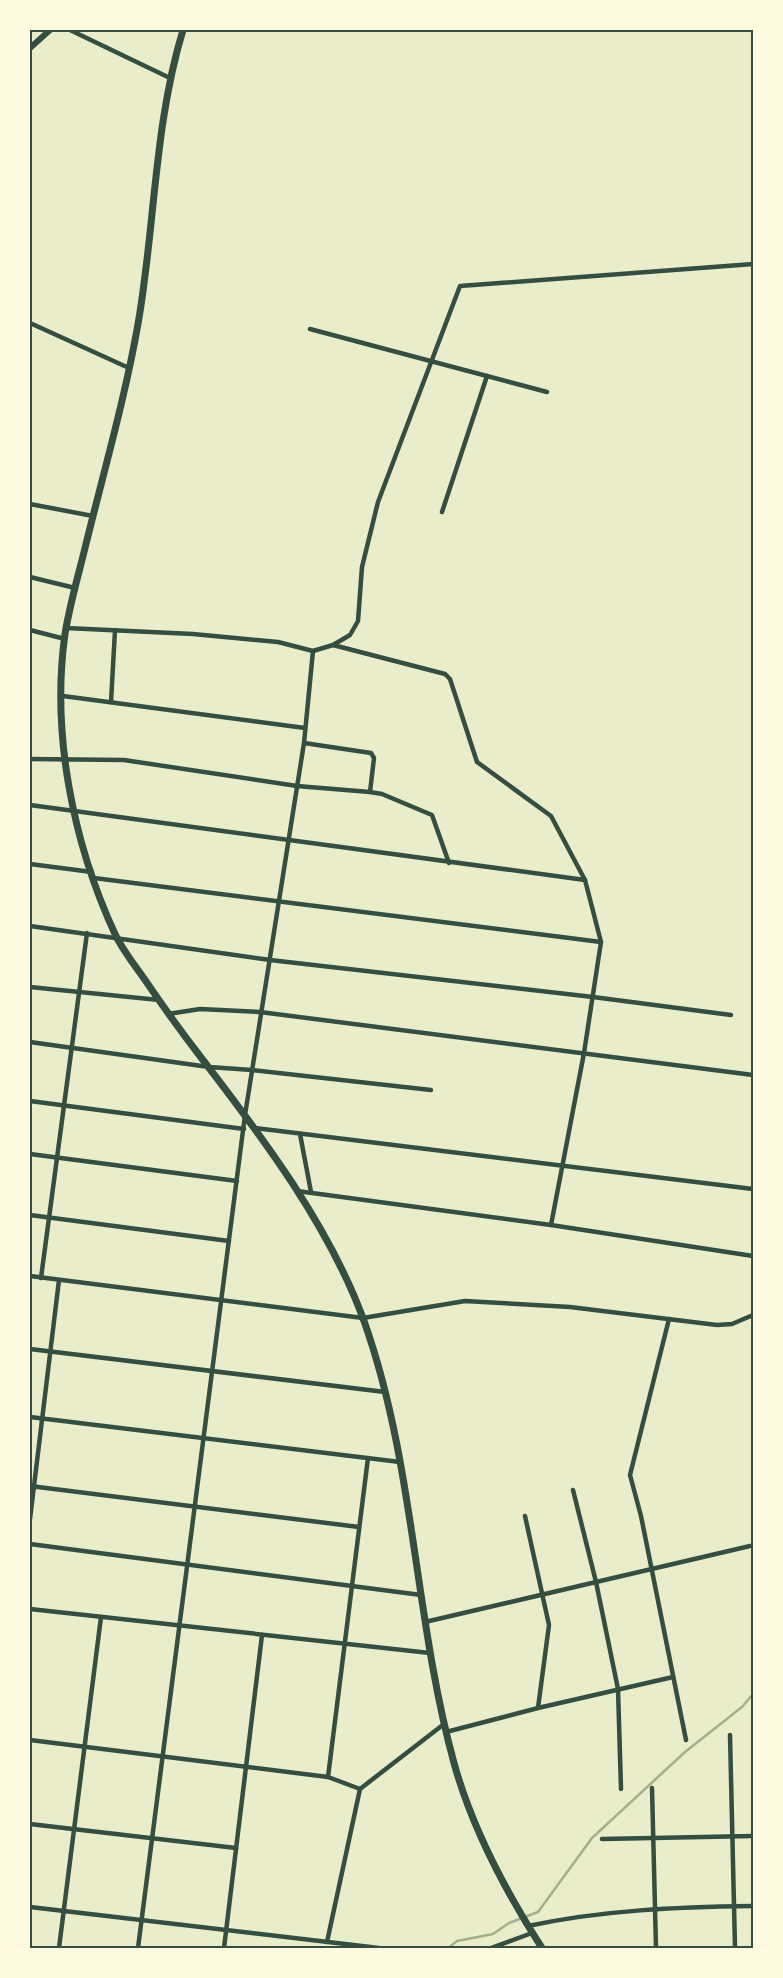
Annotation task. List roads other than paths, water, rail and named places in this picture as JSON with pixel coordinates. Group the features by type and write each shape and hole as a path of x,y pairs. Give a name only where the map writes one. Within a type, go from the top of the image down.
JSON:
{"main road":[{"path":"30,48 50,30"},
{"path":"183,30 161,143 149,258 130,368 66,628 63,696 65,761 72,810 116,937 168,1014 255,1128 298,1191 332,1253 363,1318 385,1392 400,1462 430,1653 444,1724 456,1769 477,1826 517,1909 542,1948"}],"street":[{"path":"70,30 172,79"},
{"path":"66,628 278,642 314,651 333,645 350,635 358,621 362,567 378,502 460,286 753,264"},
{"path":"30,323 130,368"},
{"path":"310,329 431,359 547,392"},
{"path":"442,512 487,376"},
{"path":"30,504 93,516"},
{"path":"30,577 75,588"},
{"path":"30,630 65,639"},
{"path":"111,702 115,630"},
{"path":"333,645 446,674 450,679 477,762 551,816 585,880 601,942 584,1053 551,1225"},
{"path":"138,1948 245,1115 304,743 314,651"},
{"path":"63,696 305,728"},
{"path":"304,743 371,753 374,758 370,792"},
{"path":"30,759 65,761 124,760 297,786 382,794 432,815 449,863"},
{"path":"30,805 289,842 585,880"},
{"path":"30,864 93,875 280,901 601,942"},
{"path":"30,926 270,960 593,997 731,1016"},
{"path":"41,1278 87,933"},
{"path":"30,987 78,994 159,1000"},
{"path":"168,1014 200,1009 260,1012 753,1075"},
{"path":"30,1042 209,1067 431,1090"},
{"path":"30,1101 244,1129"},
{"path":"255,1128 753,1189"},
{"path":"300,1134 311,1192"},
{"path":"30,1154 237,1181"},
{"path":"298,1191 551,1225 753,1256"},
{"path":"30,1215 229,1241"},
{"path":"30,1276 363,1318 465,1301 570,1307 717,1325 732,1324 753,1315"},
{"path":"30,1519 32,1486 59,1280"},
{"path":"669,1319 630,1475 652,1569 686,1740"},
{"path":"30,1348 385,1392"},
{"path":"30,1417 400,1462"},
{"path":"328,1777 368,1458"},
{"path":"32,1486 359,1528"},
{"path":"573,1490 596,1582 618,1689 621,1789"},
{"path":"525,1516 549,1625 538,1708"},
{"path":"30,1544 421,1595"},
{"path":"425,1622 750,1546"},
{"path":"30,1609 430,1653"},
{"path":"59,1948 102,1617"},
{"path":"224,1948 262,1635"},
{"path":"446,1732 538,1708 673,1677"},
{"path":"327,1942 360,1789 444,1724"},
{"path":"730,1735 735,1948"},
{"path":"30,1740 328,1777 360,1789"},
{"path":"652,1788 656,1948"},
{"path":"30,1824 236,1848"},
{"path":"602,1839 753,1836"},
{"path":"526,1924 578,1916 655,1908 753,1906"},
{"path":"30,1907 379,1948"},
{"path":"492,1948 532,1933"}],"waterway":[{"path":"448,1948 457,1941 493,1934 509,1923 538,1912 592,1838 685,1752 742,1707 753,1694"}]}
